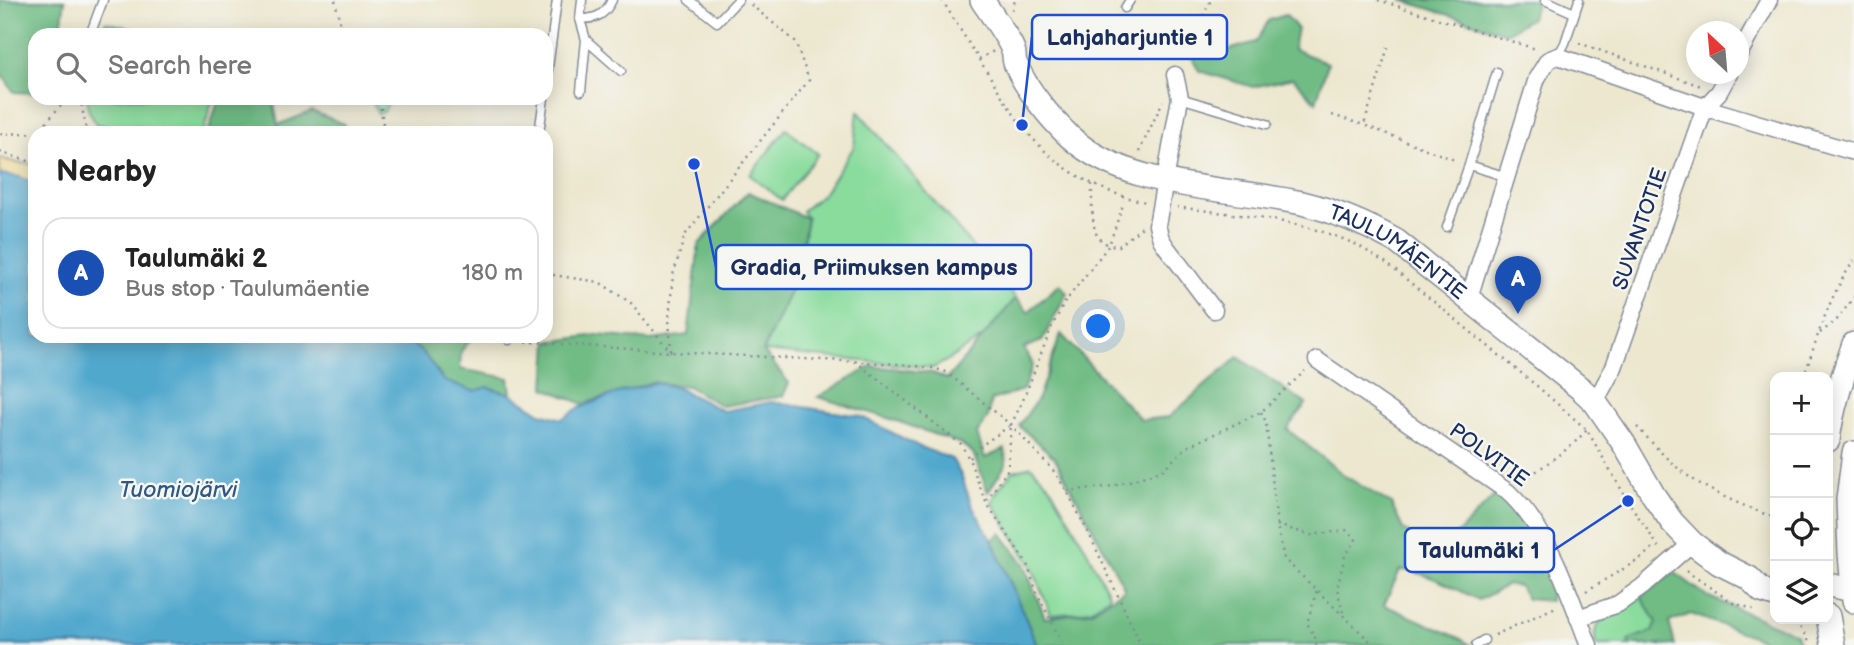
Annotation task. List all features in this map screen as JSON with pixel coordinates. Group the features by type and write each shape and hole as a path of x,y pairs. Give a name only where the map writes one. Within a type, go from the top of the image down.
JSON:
{"main road":[{"name":"TAULUMÄENTIE","path":"969,0 1002,58 1014,63"},
{"name":"TAULUMÄENTIE","path":"982,0 1013,50 1014,63 1029,88 1053,119 1072,138 1095,154 1146,177 1301,203 1336,213 1371,227 1396,241 1581,389 1596,417 1624,444 1654,496 1692,544 1719,563 1749,578 1762,591 1770,594"},
{"path":"1829,435 1839,387 1854,344"},
{"path":"1833,587 1854,594 1848,499 1854,453"},
{"name":"TAULUMÄENTIE","path":"1749,578 1770,577"},
{"path":"1833,609 1854,613"},
{"path":"1829,624 1833,645"}],"street":[{"path":"1749,36 1769,0"},
{"path":"1469,298 1537,78 1548,60 1558,56 1705,107 1854,152"},
{"path":"1175,75 1180,98 1157,225 1161,239 1214,310"},
{"name":"SUVANTOTIE","path":"1596,417 1705,107 1723,84"},
{"name":"POLVITIE","path":"1318,360 1508,492 1525,508 1549,545 1589,645"},
{"path":"1578,618 1618,604 1692,544"}],"lane":[{"path":"93,28 103,0"},
{"path":"553,35 558,0"},
{"path":"581,92 586,40 580,19 582,0"},
{"path":"580,19 593,19 606,13 612,0"},
{"path":"688,0 717,22 738,0"},
{"path":"1545,0 1574,13"},
{"path":"1558,56 1579,0"},
{"path":"586,40 621,71"},
{"path":"1447,228 1497,72"},
{"path":"1180,98 1266,124"},
{"path":"540,126 543,105"},
{"path":"1469,165 1507,177"},
{"path":"1476,645 1484,640"}],"path":[{"path":"335,0 341,28"},
{"path":"671,352 669,319 673,275 685,235 809,80 795,41 745,0"},
{"path":"942,0 1012,113 1038,145 1055,160 1092,184 1113,193 1160,205 1285,222 1357,245 1385,262 1537,386 1596,417 1628,501 1656,545 1695,578 1733,603 1754,610"},
{"path":"1138,156 1211,0"},
{"path":"1364,125 1388,47"},
{"path":"42,126 61,105"},
{"path":"81,105 86,126"},
{"path":"381,105 385,126"},
{"path":"1332,115 1469,165"},
{"path":"0,134 28,133"},
{"path":"0,152 28,161"},
{"path":"1092,184 1092,212 1098,237 1110,245 1119,246 1146,224 1160,205"},
{"path":"986,502 1008,469 1011,425 1052,326 1065,302 1110,245 1124,202"},
{"path":"1806,372 1841,278 1854,261"},
{"path":"553,275 599,282 631,303 671,352"},
{"path":"1818,335 1836,321 1854,297"},
{"path":"553,342 671,352 900,364 946,372 1011,425 1054,470 1091,538 1141,645"},
{"path":"1067,491 1114,486 1161,471 1187,447 1261,412 1318,360"},
{"path":"855,361 961,444 986,502 1027,564 1037,593 1063,645"},
{"path":"1261,412 1266,422 1277,525 1284,559 1374,645"},
{"path":"1508,492 1571,446 1596,417"},
{"path":"1634,424 1678,469 1705,487 1770,516"},
{"path":"969,459 982,445 1011,425"},
{"path":"1277,525 1311,535 1348,530 1356,540 1345,556 1337,588 1344,616"},
{"path":"1484,640 1571,599 1640,559 1656,545"},
{"path":"1316,645 1317,641 1307,623 1317,590"},
{"path":"1796,624 1810,645"}],"green space":[{"path":"0,0 65,0 61,28 28,28 28,93 14,92 0,72"},
{"path":"1402,0 1538,0 1531,18 1506,33"},
{"path":"1286,15 1297,28 1293,49 1328,63 1316,102 1293,78 1253,87 1199,71 1190,53 1196,40 1225,51 1256,42 1269,20"},
{"path":"105,22 133,28 103,28"},
{"path":"88,105 211,105 205,126 105,126 96,124"},
{"path":"217,105 274,105 278,125 312,111 344,124 344,126 210,126"},
{"path":"374,105 387,105 384,112 378,114"},
{"path":"858,111 1016,298 984,336 933,368 763,351 797,276 807,218 802,211 823,194 854,147"},
{"path":"786,129 818,154 782,200 750,175"},
{"path":"748,192 807,218 797,276 763,351 789,383 783,396 722,406 687,386 652,382 583,404 545,388 548,343 597,335 651,340 688,335 699,244"},
{"path":"1060,284 1067,293 1042,341 1024,348 1033,364 1023,390 991,400 988,417 977,434 985,458 1005,449 1006,464 988,492 973,453 961,444 818,397 872,366 933,373 947,379 1016,298 1028,312"},
{"path":"1061,334 1141,420 1169,417 1238,357 1306,404 1287,429 1345,476 1391,504 1403,529 1439,553 1497,493 1520,512 1537,535 1558,591 1550,595 1550,601 1527,599 1519,586 1507,585 1479,600 1429,577 1400,570 1384,605 1470,645 1037,645 992,540 1001,533 1024,564 1045,618 1092,611 1125,589 1055,458 1019,426 1038,398"},
{"path":"411,343 468,343 461,351 460,369 509,378 511,394 488,387 474,391 444,381 424,354"},
{"path":"1031,466 1050,486 1110,596 1092,609 1051,615 1032,567 992,502 1013,471"},
{"path":"1674,572 1707,596 1796,634 1800,645 1777,645 1691,614 1669,622 1675,645 1630,645 1628,640 1653,631 1657,622 1641,597"},
{"path":"1641,597 1657,622 1653,631 1628,640 1630,645 1596,645 1595,630 1598,625"}],"sand":[{"path":"0,158 28,164 28,180 0,174"}],"water":[{"name":"Tuomiojärvi","path":"0,174 28,180 28,343 411,343 424,354 444,381 474,391 488,387 511,394 541,413 562,419 577,409 617,393 654,383 676,387 723,411 772,402 860,416 920,447 952,459 972,506 992,540 1037,645 0,645"}],"place":[{"name":"Lahjaharjuntie 1","path":"1022,125"},
{"name":"Gradia, Priimuksen kampus","path":"694,164"},
{"name":"Taulumäki 2","path":"1518,314"},
{"name":"Taulumäki 1","path":"1628,501"}]}
